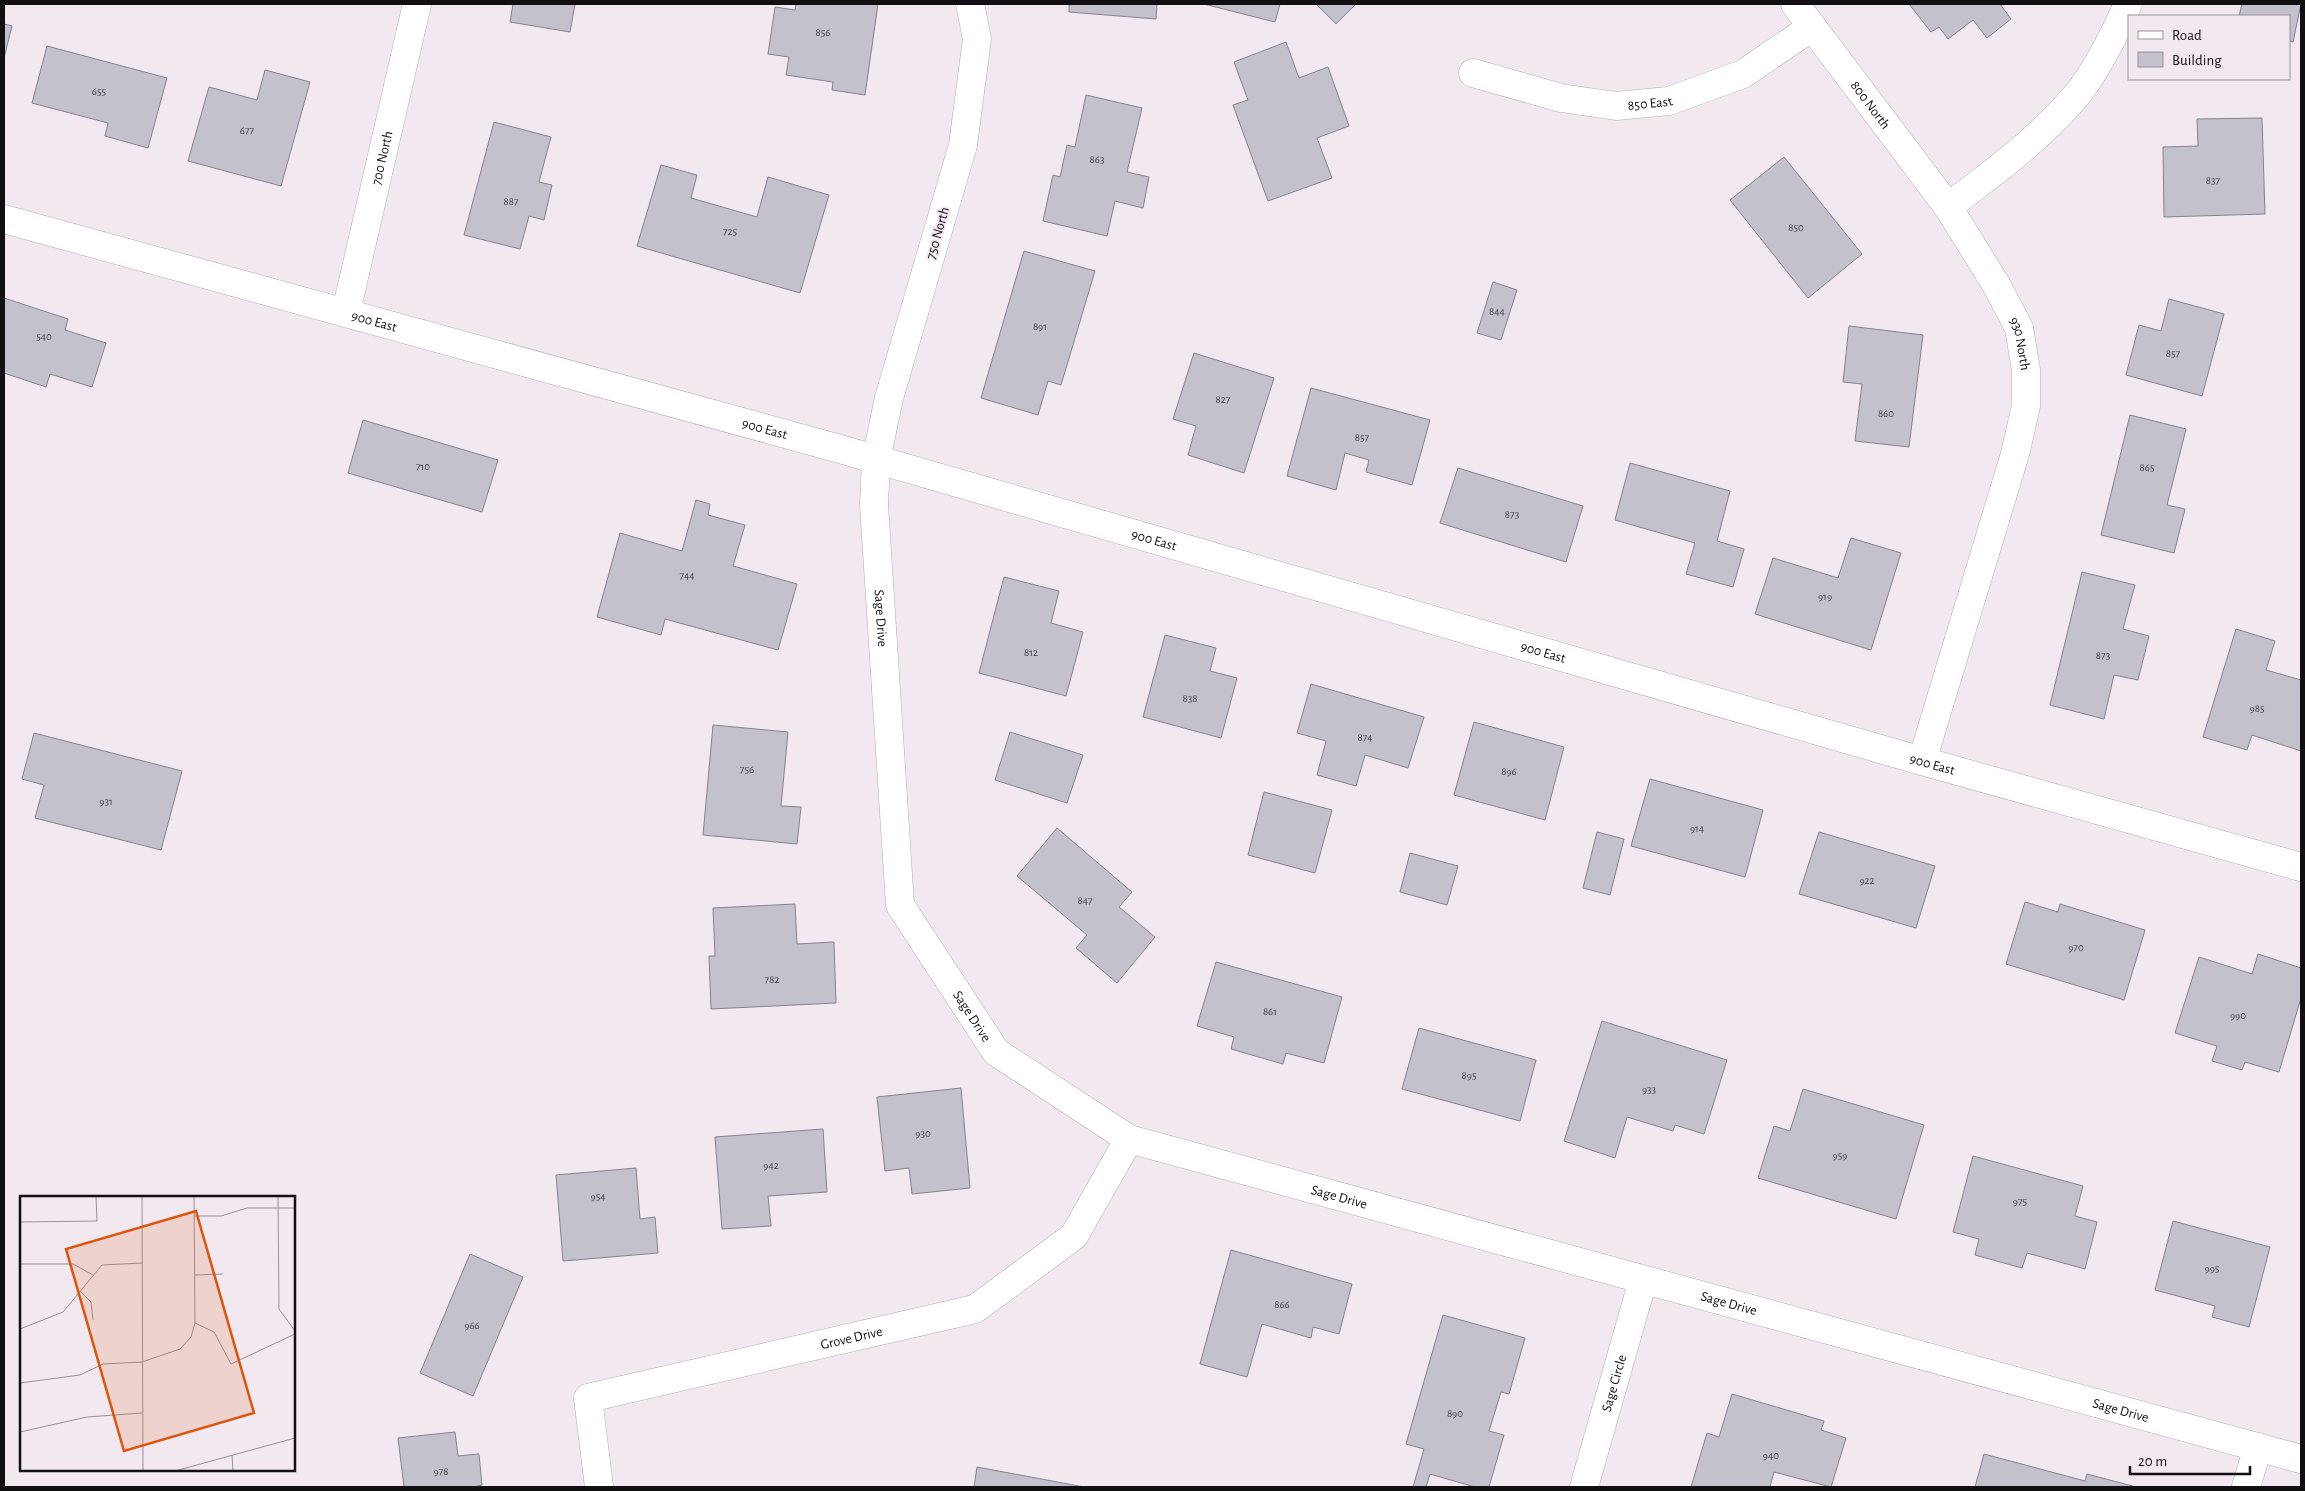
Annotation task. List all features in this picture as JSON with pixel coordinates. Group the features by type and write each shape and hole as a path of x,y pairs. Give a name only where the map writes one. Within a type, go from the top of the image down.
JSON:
{"street":[{"name":"700 North","path":"346,312 417,4"},
{"name":"750 North","path":"876,460 889,398 963,145 977,39 970,4"},
{"name":"800 North","path":"1794,4 1948,206"},
{"path":"1948,206 2026,147 2076,95 2118,28 2128,4"},
{"name":"850 East","path":"1473,73 1561,98 1616,106 1669,101 1742,74 1812,27"},
{"name":"930 North","path":"1922,761 2015,454 2026,406 2026,370 2019,328 1997,286 1948,206"},
{"name":"900 East","path":"4,219 876,460 1922,761 2301,866"},
{"name":"Sage Drive","path":"876,460 874,505 900,905 996,1052 1129,1139 2301,1459"},
{"name":"Grove Drive","path":"599,1487 588,1398 975,1309 1074,1236 1129,1139"},
{"name":"Sage Circle","path":"1584,1487 1643,1280"},
{"path":"2246,1487 2258,1448"}],"building":[{"path":"513,4 575,4 570,32 510,22"},
{"path":"796,4 878,4 865,95 832,90 833,82 786,75 789,57 768,54 775,7 795,10"},
{"path":"1069,4 1157,4 1156,19 1069,12"},
{"path":"1204,4 1280,4 1275,22"},
{"path":"1316,4 1356,4 1336,24"},
{"path":"1909,4 2000,4 2011,19 1987,38 1973,20 1948,39 1939,27 1931,32"},
{"path":"2242,4 2301,4 2293,42 2290,41 2290,15 2239,15"},
{"path":"4,24 12,26 4,58"},
{"path":"1286,42 1299,78 1328,67 1349,126 1317,138 1332,178 1268,201 1233,105 1248,100 1234,62"},
{"path":"47,46 167,78 148,148 105,136 108,123 32,103"},
{"path":"265,70 310,82 281,186 188,161 209,87 257,100"},
{"path":"1086,95 1142,108 1127,172 1149,177 1143,208 1115,201 1107,236 1043,221 1053,175 1060,177 1067,145 1075,147"},
{"path":"2262,118 2265,214 2164,217 2163,147 2198,146 2197,119"},
{"path":"494,122 551,137 539,182 552,185 544,220 529,216 520,249 464,235"},
{"path":"1784,157 1862,254 1808,298 1730,200"},
{"path":"661,165 697,175 691,198 757,217 768,177 829,195 800,293 637,246"},
{"path":"1024,251 1095,271 1061,385 1048,381 1038,415 981,398"},
{"path":"1493,282 1517,290 1501,340 1477,333"},
{"path":"4,298 68,319 65,330 106,343 92,387 50,374 46,387 4,373"},
{"path":"2169,299 2224,314 2202,396 2126,375 2139,325 2161,331"},
{"path":"1849,326 1923,335 1909,447 1855,441 1862,384 1843,382"},
{"path":"1194,353 1274,378 1244,473 1188,455 1196,426 1173,419"},
{"path":"1311,388 1430,420 1412,485 1366,472 1369,460 1345,453 1336,490 1287,476"},
{"path":"2130,415 2186,429 2167,505 2185,509 2174,553 2101,535"},
{"path":"363,420 498,460 482,512 348,473"},
{"path":"1630,463 1730,491 1717,541 1744,549 1733,587 1686,574 1695,543 1615,520"},
{"path":"1458,468 1583,506 1566,562 1440,523"},
{"path":"696,500 710,504 708,515 745,525 733,566 797,584 778,650 665,619 661,635 597,617 620,533 682,551"},
{"path":"1851,538 1901,553 1871,650 1755,614 1773,558 1838,578"},
{"path":"2082,572 2135,585 2123,629 2149,636 2138,680 2114,675 2104,719 2050,705"},
{"path":"1004,577 1059,591 1051,623 1083,632 1066,696 979,673"},
{"path":"2236,629 2275,641 2266,670 2301,680 2301,751 2252,735 2247,750 2203,737"},
{"path":"1165,635 1216,648 1210,671 1237,678 1221,738 1143,717"},
{"path":"1311,684 1424,717 1408,768 1365,755 1356,786 1317,775 1326,741 1297,733"},
{"path":"1474,722 1564,747 1545,820 1454,795"},
{"path":"713,725 788,732 781,806 801,807 797,844 703,835"},
{"path":"1010,732 1083,755 1067,803 995,780"},
{"path":"34,733 182,771 161,850 35,818 44,785 22,779"},
{"path":"1650,779 1763,810 1745,877 1631,846"},
{"path":"1264,792 1332,810 1315,873 1248,855"},
{"path":"1057,828 1132,892 1119,907 1155,937 1117,983 1076,948 1087,935 1017,876"},
{"path":"1597,832 1624,839 1610,895 1583,888"},
{"path":"1819,832 1935,866 1916,928 1799,894"},
{"path":"1410,853 1458,866 1447,905 1400,892"},
{"path":"2025,902 2058,912 2060,904 2145,930 2124,1000 2006,964"},
{"path":"795,904 797,944 834,942 836,1003 711,1009 709,956 715,956 713,908"},
{"path":"2258,954 2301,968 2301,998 2279,1072 2245,1062 2242,1070 2212,1061 2217,1046 2175,1033 2199,957 2252,974"},
{"path":"1216,962 1342,997 1324,1063 1286,1053 1283,1064 1231,1049 1234,1037 1197,1026"},
{"path":"1602,1021 1727,1060 1704,1134 1675,1125 1673,1131 1627,1117 1615,1158 1564,1141"},
{"path":"1419,1028 1536,1060 1520,1121 1402,1089"},
{"path":"961,1088 970,1188 912,1194 909,1168 885,1171 877,1097"},
{"path":"1803,1089 1924,1125 1896,1219 1758,1178 1774,1126 1790,1131"},
{"path":"823,1129 827,1192 768,1196 771,1226 722,1229 715,1137"},
{"path":"1973,1156 2083,1186 2075,1216 2097,1222 2085,1269 2027,1253 2022,1268 1975,1255 1979,1239 1953,1232"},
{"path":"636,1168 640,1219 655,1217 658,1253 563,1261 556,1175"},
{"path":"2173,1221 2270,1247 2249,1327 2212,1317 2215,1306 2155,1290"},
{"path":"1231,1250 1352,1284 1339,1334 1313,1327 1311,1338 1262,1324 1247,1377 1200,1364"},
{"path":"470,1254 523,1277 473,1396 420,1373"},
{"path":"1443,1315 1525,1338 1509,1394 1501,1392 1489,1431 1504,1435 1489,1487 1475,1487 1430,1474 1426,1487 1413,1487 1424,1449 1406,1444"},
{"path":"1732,1394 1824,1421 1821,1430 1846,1438 1831,1487 1774,1472 1770,1487 1691,1487 1707,1433 1719,1437"},
{"path":"455,1432 458,1456 479,1454 482,1485 473,1487 404,1487 398,1438"},
{"path":"1984,1454 2085,1481 2087,1474 2136,1487 1975,1487"},
{"path":"977,1467 1084,1487 974,1487"}]}
